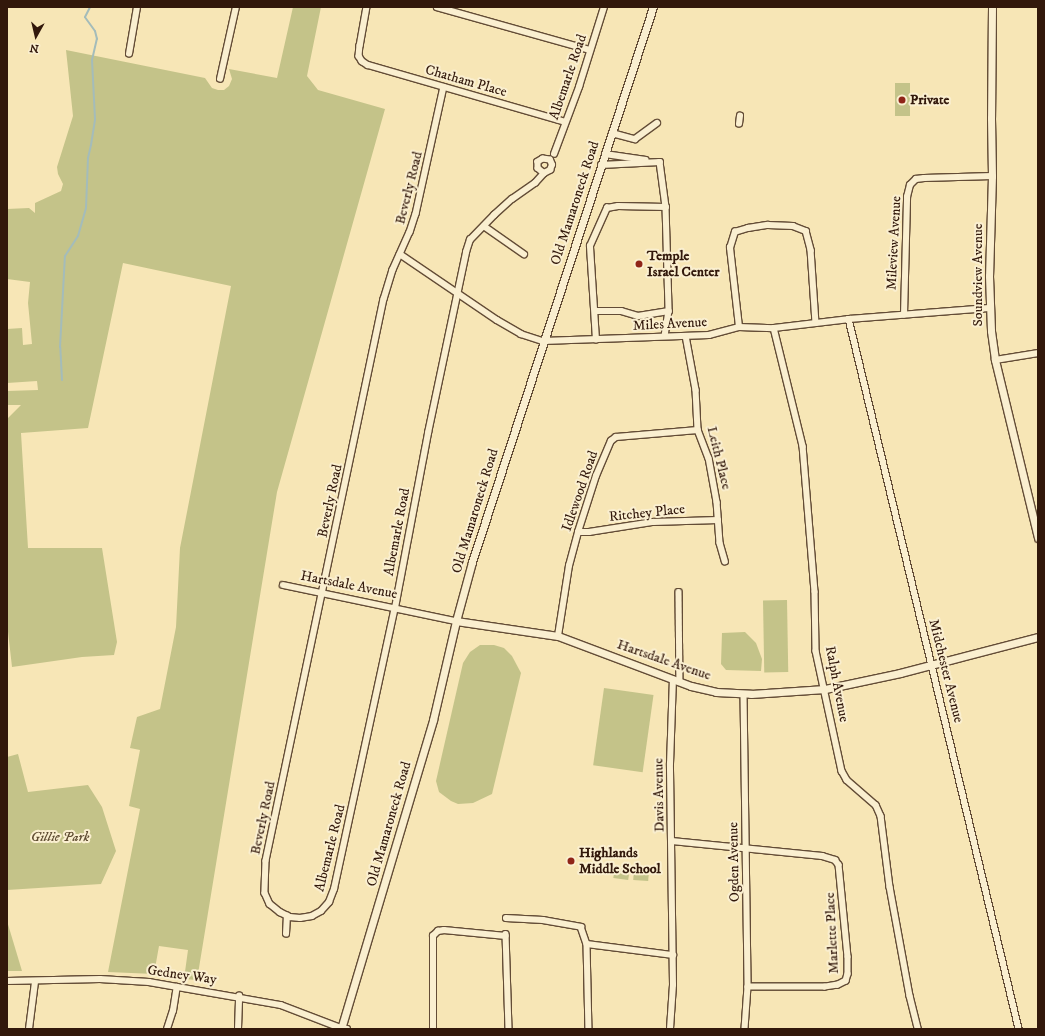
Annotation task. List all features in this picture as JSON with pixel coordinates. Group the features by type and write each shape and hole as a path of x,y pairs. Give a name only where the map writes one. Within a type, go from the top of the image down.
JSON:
{"street":[{"path":"129,54 137,7"},
{"path":"220,79 236,7"},
{"name":"Chatham Place","path":"367,7 359,56 362,61 368,65 565,122"},
{"path":"437,7 590,50"},
{"name":"Albemarle Road","path":"554,154 579,87 604,7"},
{"name":"Old Mamaroneck Road","path":"343,1029 433,720 456,621 477,547 653,7"},
{"name":"Soundview Avenue","path":"993,8 991,118 992,176 989,308 995,360 1037,527 1038,538"},
{"name":"Beverly Road","path":"287,916 270,904 265,893 266,861 384,299 392,270 416,214 444,87"},
{"path":"739,124 740,116"},
{"path":"612,134 636,139 657,123"},
{"path":"605,154 660,162"},
{"path":"601,165 660,162"},
{"path":"660,162 666,207 670,311 665,335"},
{"name":"Albemarle Road","path":"287,916 300,918 312,916 321,911 329,902 334,889 395,608 428,433 466,252 470,240 512,198 536,183 544,173"},
{"name":"Mileview Avenue","path":"904,315 905,228 907,197 910,185 916,179 924,178 992,176"},
{"path":"596,340 590,246 607,208 618,206 666,207"},
{"path":"739,327 730,248 735,232 748,228 768,225 793,226 806,231 811,250 816,323"},
{"path":"484,226 524,254"},
{"name":"Miles Avenue","path":"400,254 471,304 521,334 543,341 596,340 665,335 709,335 739,327 774,328 849,319 989,308"},
{"path":"595,311 621,311 638,316 670,311"},
{"name":"Midchester Avenue","path":"849,319 1019,1029"},
{"name":"Ralph Avenue","path":"774,328 803,446 815,592 816,651 842,771 847,780 876,805 881,816 890,887 910,996 918,1029"},
{"name":"Leith Place","path":"686,336 696,390 698,430 709,458 717,502 720,543 725,561"},
{"path":"995,360 1038,353"},
{"name":"Idlewood Road","path":"558,636 569,566 578,532 596,476 611,441 616,437 698,430"},
{"name":"Ritchey Place","path":"578,532 590,532 653,522 718,520"},
{"name":"Hartsdale Avenue","path":"283,585 456,621 558,636 676,681 716,692 744,694 812,692 1038,637"},
{"name":"Davis Avenue","path":"670,1029 673,955 670,764 676,681 679,592"},
{"name":"Ogden Avenue","path":"744,694 748,987 745,1029"},
{"path":"672,841 746,848"},
{"name":"Marlette Place","path":"746,848 822,856 835,860 839,865 848,957 848,974 846,981 838,985 825,987 748,987"},
{"path":"286,934 287,916"},
{"path":"506,918 575,924 581,926 587,944 589,1029"},
{"path":"433,1029 433,937 438,931 444,930 506,935 509,1029"},
{"path":"587,944 673,955"},
{"name":"Gedney Way","path":"7,981 35,982 100,979 149,982 281,1004 343,1029"},
{"path":"29,1029 35,982"},
{"path":"167,1029 173,1011 177,987"},
{"path":"238,1029 239,996"}],"green space":[{"path":"293,7 321,7 307,76 318,90 385,109 277,492 197,980 184,979 188,950 159,946 154,974 108,972 140,809 129,806 140,750 130,748 137,717 160,709 176,627 180,548 231,286 123,263 88,428 21,433 28,548 102,548 117,642 114,655 82,657 12,667 7,623 7,419 21,405 7,405 7,391 38,390 37,381 7,383 7,329 22,328 23,345 32,344 28,303 30,282 7,279 7,209 29,208 35,213 35,203 61,191 63,184 58,174 57,167 73,116 66,50 205,78 212,88 224,90 229,86 232,79 229,69 277,78"},
{"name":"Private","path":"895,83 910,83 910,116 895,116"},
{"path":"763,600 787,600 788,672 764,672"},
{"path":"745,632 756,643 762,659 761,671 726,670 721,664 722,633"},
{"path":"480,645 494,645 504,648 512,656 521,673 492,794 473,803 458,804 451,801 439,792 436,781 463,663 470,652"},
{"path":"604,688 654,695 643,772 593,765"},
{"name":"Gillie Park","path":"18,754 28,792 88,785 102,807 116,851 101,884 7,890 7,757"},
{"path":"615,866 630,868 628,880 613,878"},
{"path":"634,869 649,870 648,881 633,880"},
{"path":"7,921 22,971 7,971"}],"waterway":[{"path":"62,380 60,347 65,256 78,236 86,208 88,158 95,119 92,60 97,39 95,31 85,17 90,7"}],"place":[{"name":"Private","path":"902,100"},
{"name":"Temple Israel Center","path":"639,264"},
{"name":"Highlands Middle School","path":"571,861"}]}
